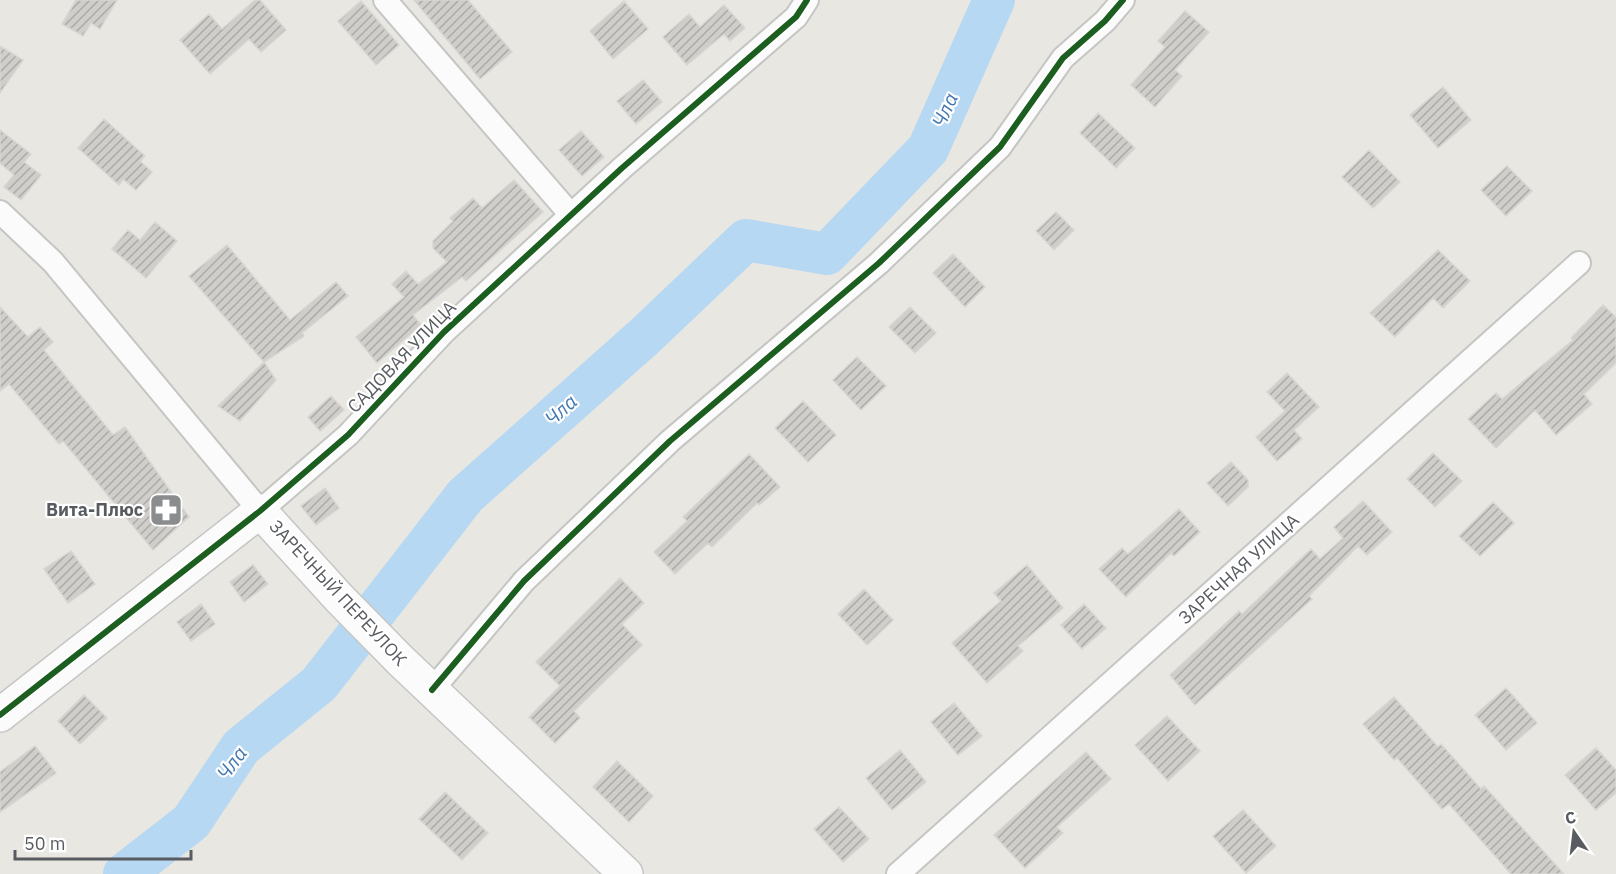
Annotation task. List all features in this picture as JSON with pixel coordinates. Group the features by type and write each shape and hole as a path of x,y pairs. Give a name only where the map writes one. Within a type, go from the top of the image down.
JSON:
{"street":[{"path":"385,0 571,215"},
{"name":"САДОВАЯ УЛИЦА","path":"0,715 260,511 348,435 444,332 571,215 796,17 807,0"},
{"path":"432,690 524,581 670,441 879,263 1000,147 1064,58 1105,21 1123,0"},
{"name":"ЗАРЕЧНЫЙ ПЕРЕУЛОК","path":"0,212 53,262 260,511 340,599 401,661 627,874"},
{"name":"ЗАРЕЧНАЯ УЛИЦА","path":"898,874 1580,263"}],"building":[{"path":"76,0 117,0 100,29 91,23 83,36 62,24"},
{"path":"255,0 260,0 286,30 261,52 249,39 210,74 180,40 209,14 222,29"},
{"path":"414,0 468,0 512,52 480,79"},
{"path":"361,1 399,45 376,65 338,21"},
{"path":"624,1 648,29 613,59 590,31"},
{"path":"724,5 745,28 730,41 724,34 687,65 663,37 689,14 700,27"},
{"path":"1185,11 1209,32 1175,70 1182,76 1155,107 1131,85 1165,47 1158,41"},
{"path":"0,46 23,60 0,93"},
{"path":"643,80 662,102 636,124 617,101"},
{"path":"1443,87 1471,120 1438,148 1410,115"},
{"path":"1098,113 1135,148 1116,168 1080,133"},
{"path":"104,119 145,156 140,161 152,172 136,190 123,179 119,185 78,148"},
{"path":"0,130 31,154 24,162 41,175 21,200 4,187 14,175 0,163"},
{"path":"581,131 604,157 582,176 559,150"},
{"path":"1369,150 1400,182 1373,208 1342,177"},
{"path":"1507,166 1532,191 1506,216 1481,190"},
{"path":"514,180 543,212 466,281 462,277 413,315 421,325 377,363 356,337 404,297 392,284 406,271 418,284 447,262 433,248 433,241 453,221 450,218 473,198 482,208"},
{"path":"1056,212 1074,230 1054,250 1036,231"},
{"path":"155,222 177,241 146,278 112,249 128,230 140,240"},
{"path":"227,245 290,320 336,282 348,296 302,333 304,336 264,362 189,276"},
{"path":"1438,250 1470,281 1443,308 1433,298 1395,337 1370,313"},
{"path":"953,254 985,287 965,307 933,273"},
{"path":"1603,305 1616,317 1616,363 1584,394 1592,404 1556,435 1535,410 1496,448 1468,419 1496,393 1502,399 1573,340 1571,338"},
{"path":"0,307 28,337 40,327 53,342 44,350 113,435 125,427 189,517 153,550 63,441 59,444 9,384 0,391"},
{"path":"910,307 936,333 915,353 889,327"},
{"path":"857,357 886,386 861,410 833,380"},
{"path":"264,362 276,380 240,421 218,406"},
{"path":"1287,373 1319,407 1294,430 1302,439 1277,461 1256,437 1285,411 1267,392"},
{"path":"331,396 344,410 320,431 308,417"},
{"path":"803,401 836,435 808,462 775,428"},
{"path":"1433,453 1462,481 1435,507 1407,479"},
{"path":"749,454 780,487 759,505 757,503 712,547 708,543 675,574 654,552 687,521 683,517"},
{"path":"1231,462 1248,480 1248,487 1228,506 1207,483"},
{"path":"325,488 339,508 316,525 301,506"},
{"path":"1363,501 1392,532 1367,555 1358,546 1309,596 1312,599 1195,705 1170,675 1239,611 1242,614 1311,549 1320,559 1343,538 1334,527"},
{"path":"1493,502 1514,523 1480,556 1459,536"},
{"path":"1179,509 1200,532 1174,556 1171,553 1126,597 1099,569 1122,548 1128,554"},
{"path":"71,551 95,584 68,603 44,569"},
{"path":"253,565 268,584 244,602 230,582"},
{"path":"1027,565 1063,608 1018,646 1023,651 987,683 952,643 1001,601 994,593"},
{"path":"620,578 644,603 622,624 642,645 574,711 580,718 555,743 529,717 560,686 536,662"},
{"path":"864,589 893,620 867,645 838,614"},
{"path":"201,604 215,624 191,641 177,622"},
{"path":"1084,604 1106,628 1082,649 1061,625"},
{"path":"1506,688 1537,723 1506,750 1475,715"},
{"path":"84,695 107,718 80,744 58,721"},
{"path":"1394,697 1438,747 1441,744 1481,789 1484,786 1564,874 1511,874 1449,804 1442,809 1397,758 1394,760 1363,724"},
{"path":"954,703 982,736 958,755 931,722"},
{"path":"1167,716 1200,751 1168,781 1135,745"},
{"path":"35,746 56,773 0,812 0,772"},
{"path":"1596,748 1616,770 1616,793 1596,810 1565,775"},
{"path":"900,750 926,782 892,810 866,778"},
{"path":"1086,752 1111,779 1057,827 1063,833 1025,868 994,835"},
{"path":"617,761 653,796 629,822 593,787"},
{"path":"445,792 488,833 462,860 419,819"},
{"path":"839,807 869,839 843,862 814,829"},
{"path":"1243,810 1276,846 1246,873 1213,836"}],"waterway":[{"name":"Чла","path":"124,874 191,822 241,747 319,684 465,496 645,336 746,240 827,254 928,149 994,0"}],"cycle path":[{"path":"0,715 260,511 348,435 444,332 622,168 796,17 807,0"},
{"path":"432,690 524,581 670,441 879,263 1000,147 1063,58 1105,21 1123,0"}],"place":[{"name":"Вита-Плюс","path":"166,510"}]}
